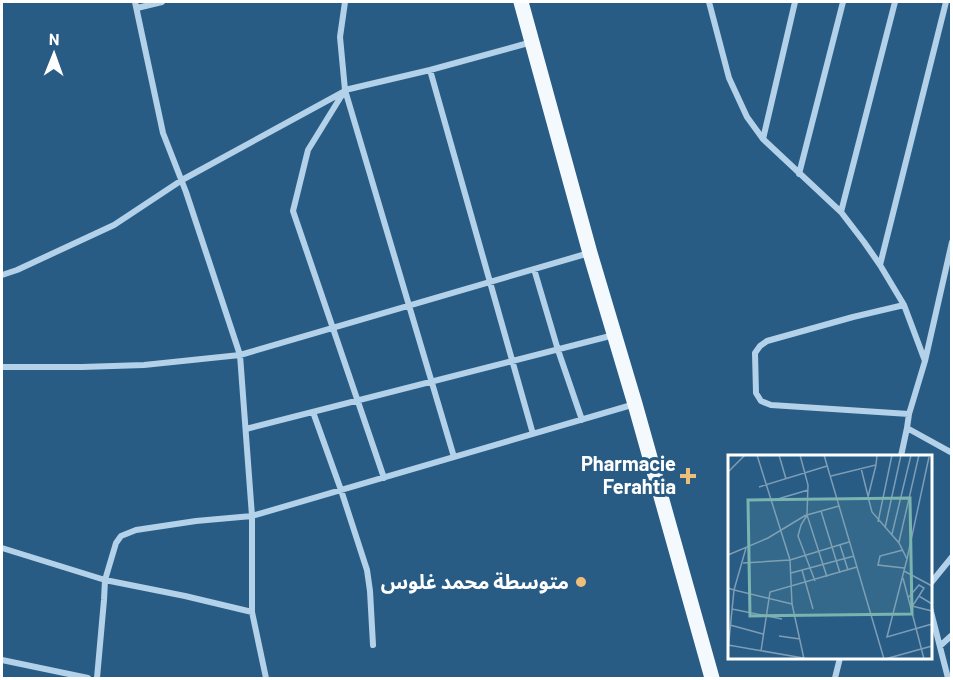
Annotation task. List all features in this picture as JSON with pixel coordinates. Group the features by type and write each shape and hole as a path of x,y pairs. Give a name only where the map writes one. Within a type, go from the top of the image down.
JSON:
{"main road":[{"path":"521,2 590,253 712,678"}],"street":[{"path":"162,2 136,5 163,133 182,180 240,355 252,516 252,612 266,678"},
{"path":"345,2 340,37 345,90 454,457"},
{"path":"709,2 729,78 747,117 763,140 842,212 880,265 904,305 925,361"},
{"path":"763,140 795,2"},
{"path":"799,174 843,2"},
{"path":"842,212 896,2"},
{"path":"880,265 945,2"},
{"path":"2,275 114,225 182,180 345,90 532,42"},
{"path":"430,69 533,434"},
{"path":"345,90 308,150 293,211 384,478"},
{"path":"901,455 951,242"},
{"path":"2,367 144,365 240,355 590,253"},
{"path":"534,269 582,420"},
{"path":"904,305 767,341 755,353 756,393 761,401 771,405 909,414"},
{"path":"246,429 615,335"},
{"path":"97,678 105,580 116,543 121,536 136,530 252,516 635,404"},
{"path":"313,412 367,570 373,645"},
{"path":"907,428 951,453"},
{"path":"2,548 105,580 252,612"},
{"path":"932,581 951,557"},
{"path":"932,616 948,678"},
{"path":"940,646 951,635"},
{"path":"835,678 840,659"},
{"path":"2,660 88,678"}],"place":[{"name":"Pharmacie Ferahtia","path":"688,476"},
{"name":"متوسطة محمد غلوس","path":"581,582"}]}
